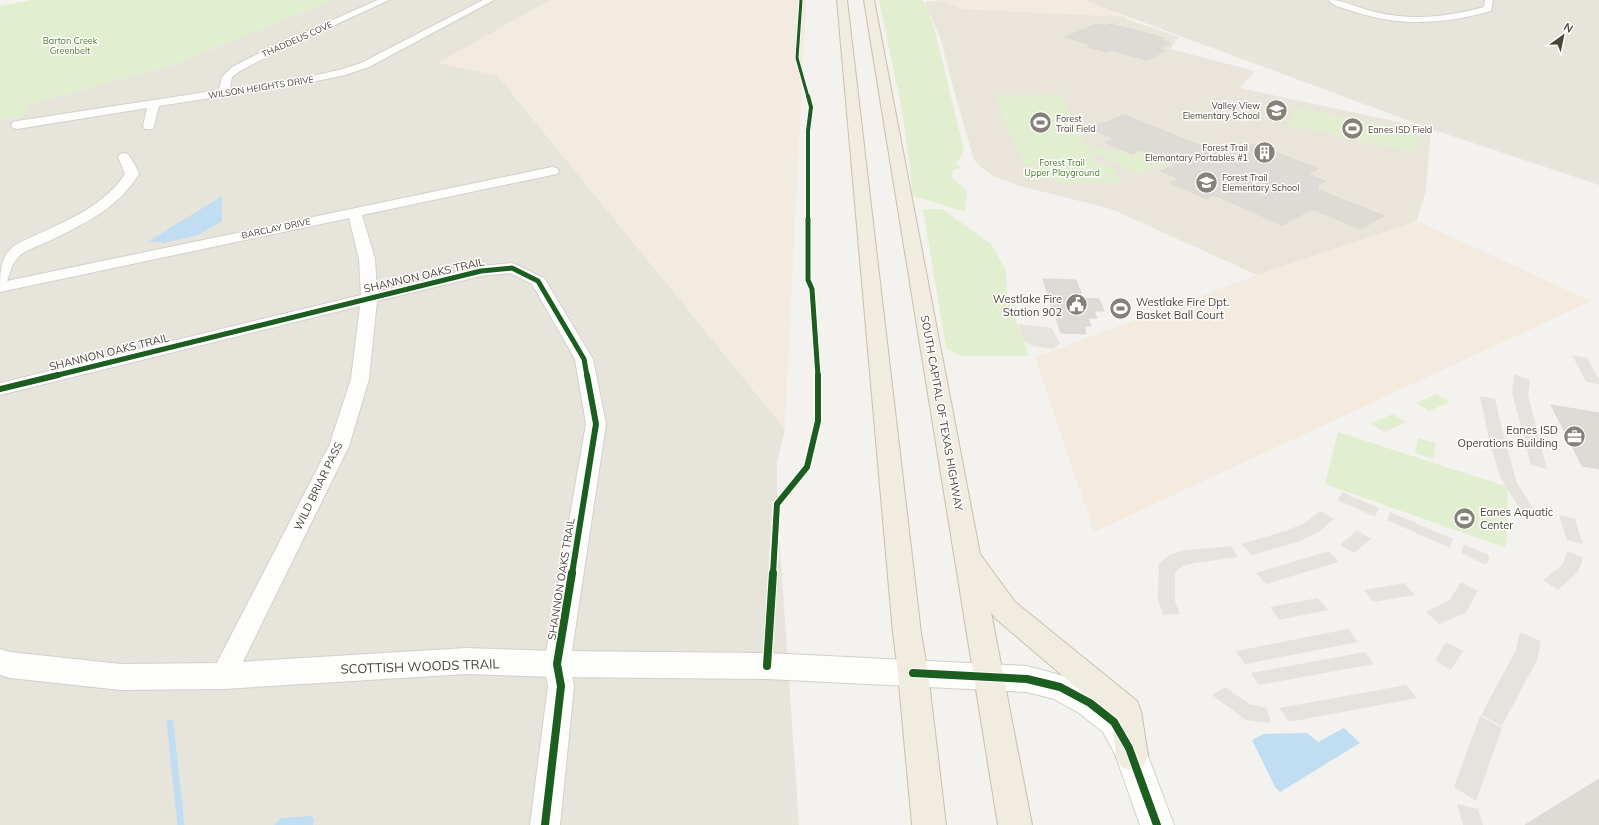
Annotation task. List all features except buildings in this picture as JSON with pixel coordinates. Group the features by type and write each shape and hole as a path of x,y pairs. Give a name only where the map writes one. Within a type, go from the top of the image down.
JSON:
{"highway":[{"path":"842,0 907,633 913,673 929,825"},
{"name":"SOUTH CAPITAL OF TEXAS HIGHWAY","path":"869,0 1015,825"},
{"path":"967,554 1005,610 1126,711 1132,756"}],"street":[{"name":"THADDEUS COVE","path":"224,92 228,75 234,69 385,0"},
{"name":"WILSON HEIGHTS DRIVE","path":"17,125 307,80 353,69 490,0"},
{"path":"1332,0 1390,19 1415,21 1451,19 1465,16 1488,9 1489,0"},
{"path":"149,126 154,103"},
{"path":"0,279 8,258 18,250 76,221 118,193 126,185 132,174 130,165 124,157"},
{"name":"BARCLAY DRIVE","path":"0,287 552,171"},
{"name":"WILD BRIAR PASS","path":"223,676 339,446 360,379 369,298 367,259 354,212"},
{"name":"SHANNON OAKS TRAIL","path":"0,389 481,271 512,268 538,281 584,359 596,424 557,664 561,686 545,825"},
{"name":"SCOTTISH WOODS TRAIL","path":"3,666 121,677 223,676 466,661 557,664 767,666 1027,679 1060,687 1090,703 1114,722 1129,748 1157,825"}],"shaded area":[{"path":"333,0 550,0 439,63 497,75 785,429 777,461 777,504 799,825 0,825 0,121 24,115 27,105 172,65"},
{"path":"550,0 806,0 785,429 497,75 438,63"},
{"path":"940,0 1083,0 1127,17 963,9"},
{"name":"Forest Trail Elementary School","path":"940,0 963,9 1127,17 1126,19 1179,37 1170,49 1255,71 1240,88 1431,129 1426,190 1417,221 1257,275 1111,209 1020,186 995,177 983,169 974,160 941,40 925,2"},
{"path":"1083,0 1599,0 1599,185 1431,129"},
{"path":"1417,221 1591,301 1094,532 1035,357 1257,275"},
{"path":"1018,324 1052,328 1060,344 1053,349 1033,346 1024,341"},
{"path":"1572,355 1587,358 1599,379 1599,384 1586,382"},
{"path":"1514,374 1530,380 1528,395 1547,469 1531,465 1512,392"},
{"path":"1480,396 1495,399 1517,483 1541,520 1531,514 1522,512 1501,479 1489,440"},
{"path":"1342,492 1379,508 1375,517 1338,500"},
{"path":"1320,511 1334,519 1319,532 1297,542 1252,555 1241,544 1286,531 1306,522"},
{"path":"1390,512 1453,539 1450,548 1387,520"},
{"path":"1559,515 1575,519 1583,544 1567,540"},
{"path":"1357,530 1371,539 1354,553 1340,545"},
{"path":"1464,544 1490,556 1486,565 1461,553"},
{"path":"1231,546 1238,557 1195,563 1183,566 1175,572 1175,601 1180,614 1163,615 1158,600 1159,563 1171,554 1187,550"},
{"path":"1329,551 1339,562 1266,584 1256,573"},
{"path":"1567,551 1583,558 1578,572 1558,590 1543,580 1563,564"},
{"path":"1461,582 1478,591 1466,612 1440,624 1426,612 1450,600"},
{"path":"1404,583 1415,595 1374,602 1364,590"},
{"path":"1318,598 1328,610 1279,620 1270,607"},
{"path":"1348,629 1358,642 1245,664 1236,651"},
{"path":"1520,632 1541,641 1537,660 1502,726 1481,715 1516,650"},
{"path":"1446,642 1463,651 1451,670 1435,660"},
{"path":"1365,652 1374,664 1259,685 1251,673"},
{"path":"1406,685 1417,698 1289,722 1279,708"},
{"path":"1225,687 1249,704 1267,708 1271,723 1246,720 1212,695"},
{"path":"1480,716 1502,728 1476,801 1454,787"},
{"path":"1457,804 1478,809 1483,825 1463,825"}],"green space":[{"name":"Barton Creek Greenbelt","path":"31,0 333,0 172,65 28,105 24,115 0,121 0,6"},
{"path":"879,0 922,0 928,9 936,35 964,151 956,164 962,168 954,170 951,177 967,191 965,212 913,196 903,115"},
{"name":"Forest Trail Field","path":"994,94 1061,95 1098,164 1113,167 1122,183 1067,183 1049,178 1047,173 1026,164 1019,157"},
{"name":"Eanes ISD Field","path":"1297,108 1420,132 1414,152 1287,125"},
{"path":"1094,148 1102,148 1108,152 1118,150 1148,161 1134,154 1143,151 1157,157 1164,156 1173,162 1159,167 1152,165 1153,163 1151,162 1148,164 1154,167 1141,174 1094,153"},
{"path":"923,209 942,209 991,244 1006,270 1007,295 1029,356 961,356 946,348"},
{"path":"1437,394 1450,402 1429,411 1416,403"},
{"path":"1393,414 1406,422 1384,432 1371,423"},
{"name":"Eanes Aquatic Center","path":"1338,432 1508,487 1506,548 1325,484"},
{"path":"1418,438 1436,443 1433,459 1415,453"}],"water":[{"path":"222,196 222,221 199,235 163,243 149,241"},
{"path":"1344,728 1360,743 1280,792 1275,787 1252,740 1263,734 1307,733 1318,742"},
{"path":"311,816 314,819 313,825 274,825 281,818"}],"waterway":[{"path":"170,723 181,825"}],"cycle path":[{"path":"767,666 777,504 807,467 818,421 818,366 812,289 808,280 808,131 811,107 797,58 801,0"},
{"path":"0,389 481,271 512,268 538,281 584,359 596,424 557,664 561,686 545,825"},
{"path":"913,673 1027,679 1060,687 1090,703 1114,722 1129,748 1157,825"}],"place":[{"name":"Valley View Elementary School","path":"1276,110"},
{"name":"Forest Trail Field","path":"1041,123"},
{"name":"Eanes ISD Field","path":"1353,129"},
{"name":"Forest Trail Elemantary Portables #1","path":"1264,152"},
{"name":"Forest Trail Elementary School","path":"1206,182"},
{"name":"Westlake Fire Station 902","path":"1077,305"},
{"name":"Westlake Fire Dpt. Basket Ball Court","path":"1121,308"},
{"name":"Eanes ISD Operations Building","path":"1574,436"},
{"name":"Eanes Aquatic Center","path":"1464,518"}],"park label":[{"name":"Forest Trail Upper Playground","path":"1062,168"}]}
